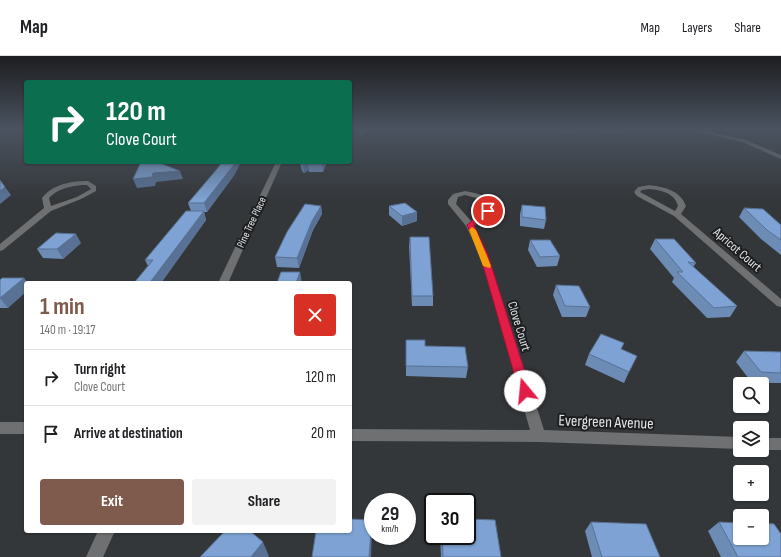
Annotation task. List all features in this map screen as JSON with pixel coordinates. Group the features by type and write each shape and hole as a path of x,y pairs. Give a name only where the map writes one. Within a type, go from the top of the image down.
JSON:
{"street":[{"path":"770,152 781,157"},
{"name":"Pine Tree Place","path":"224,281 278,164"},
{"path":"0,248 48,210 87,194 94,190 94,187 83,183 54,190 45,198 48,210"},
{"name":"Apricot Court","path":"677,214 682,206 682,200 666,190 649,187 640,188 638,192 643,198 677,214 781,304"},
{"name":"Clove Court","path":"470,225 488,211 488,201 473,194 455,195 452,200 452,204 470,225 484,255 538,436"},
{"path":"0,428 24,428"},
{"name":"Evergreen Avenue","path":"352,435 538,436 733,443"},
{"path":"769,444 781,444"},
{"path":"94,557 106,533"}],"building":[{"path":"140,164 162,164 180,171 153,173 152,177 133,179"},
{"path":"221,164 234,164 204,203 188,203"},
{"path":"0,180 5,187 0,191"},
{"path":"405,203 417,212 402,216 389,206"},
{"path":"305,204 321,206 312,221 297,258 275,257 287,232"},
{"path":"522,205 545,207 546,220 522,217"},
{"path":"744,208 763,209 781,225 781,240 767,230"},
{"path":"186,211 204,211 151,281 136,281 153,260 145,260"},
{"path":"56,233 76,234 57,249 37,249"},
{"path":"410,237 429,237 433,296 412,296"},
{"path":"655,239 674,239 696,263 688,262 737,306 714,308 677,272 683,272"},
{"path":"530,240 550,240 560,256 540,257"},
{"path":"281,272 300,272 297,281 278,281"},
{"path":"2,278 24,278 0,298 0,280"},
{"path":"556,285 579,286 590,307 565,306"},
{"path":"601,334 624,343 621,349 637,356 629,372 589,354"},
{"path":"406,340 425,340 425,346 465,347 468,367 406,366"},
{"path":"744,351 781,352 781,373 761,372"},
{"path":"352,519 364,520 364,545 370,545 369,557 312,557 316,533 352,533"},
{"path":"476,519 495,520 501,557 443,557 442,545 476,545"},
{"path":"591,522 646,524 660,557 602,557"},
{"path":"719,522 733,523 733,545 769,545 769,524 774,524 781,534 781,557 738,557"},
{"path":"223,533 252,533 263,542 251,557 200,557"}],"slow traffic":[{"path":"472,230 484,255 487,266"}],"route":[{"path":"488,211 470,225 484,255 525,391"}]}
